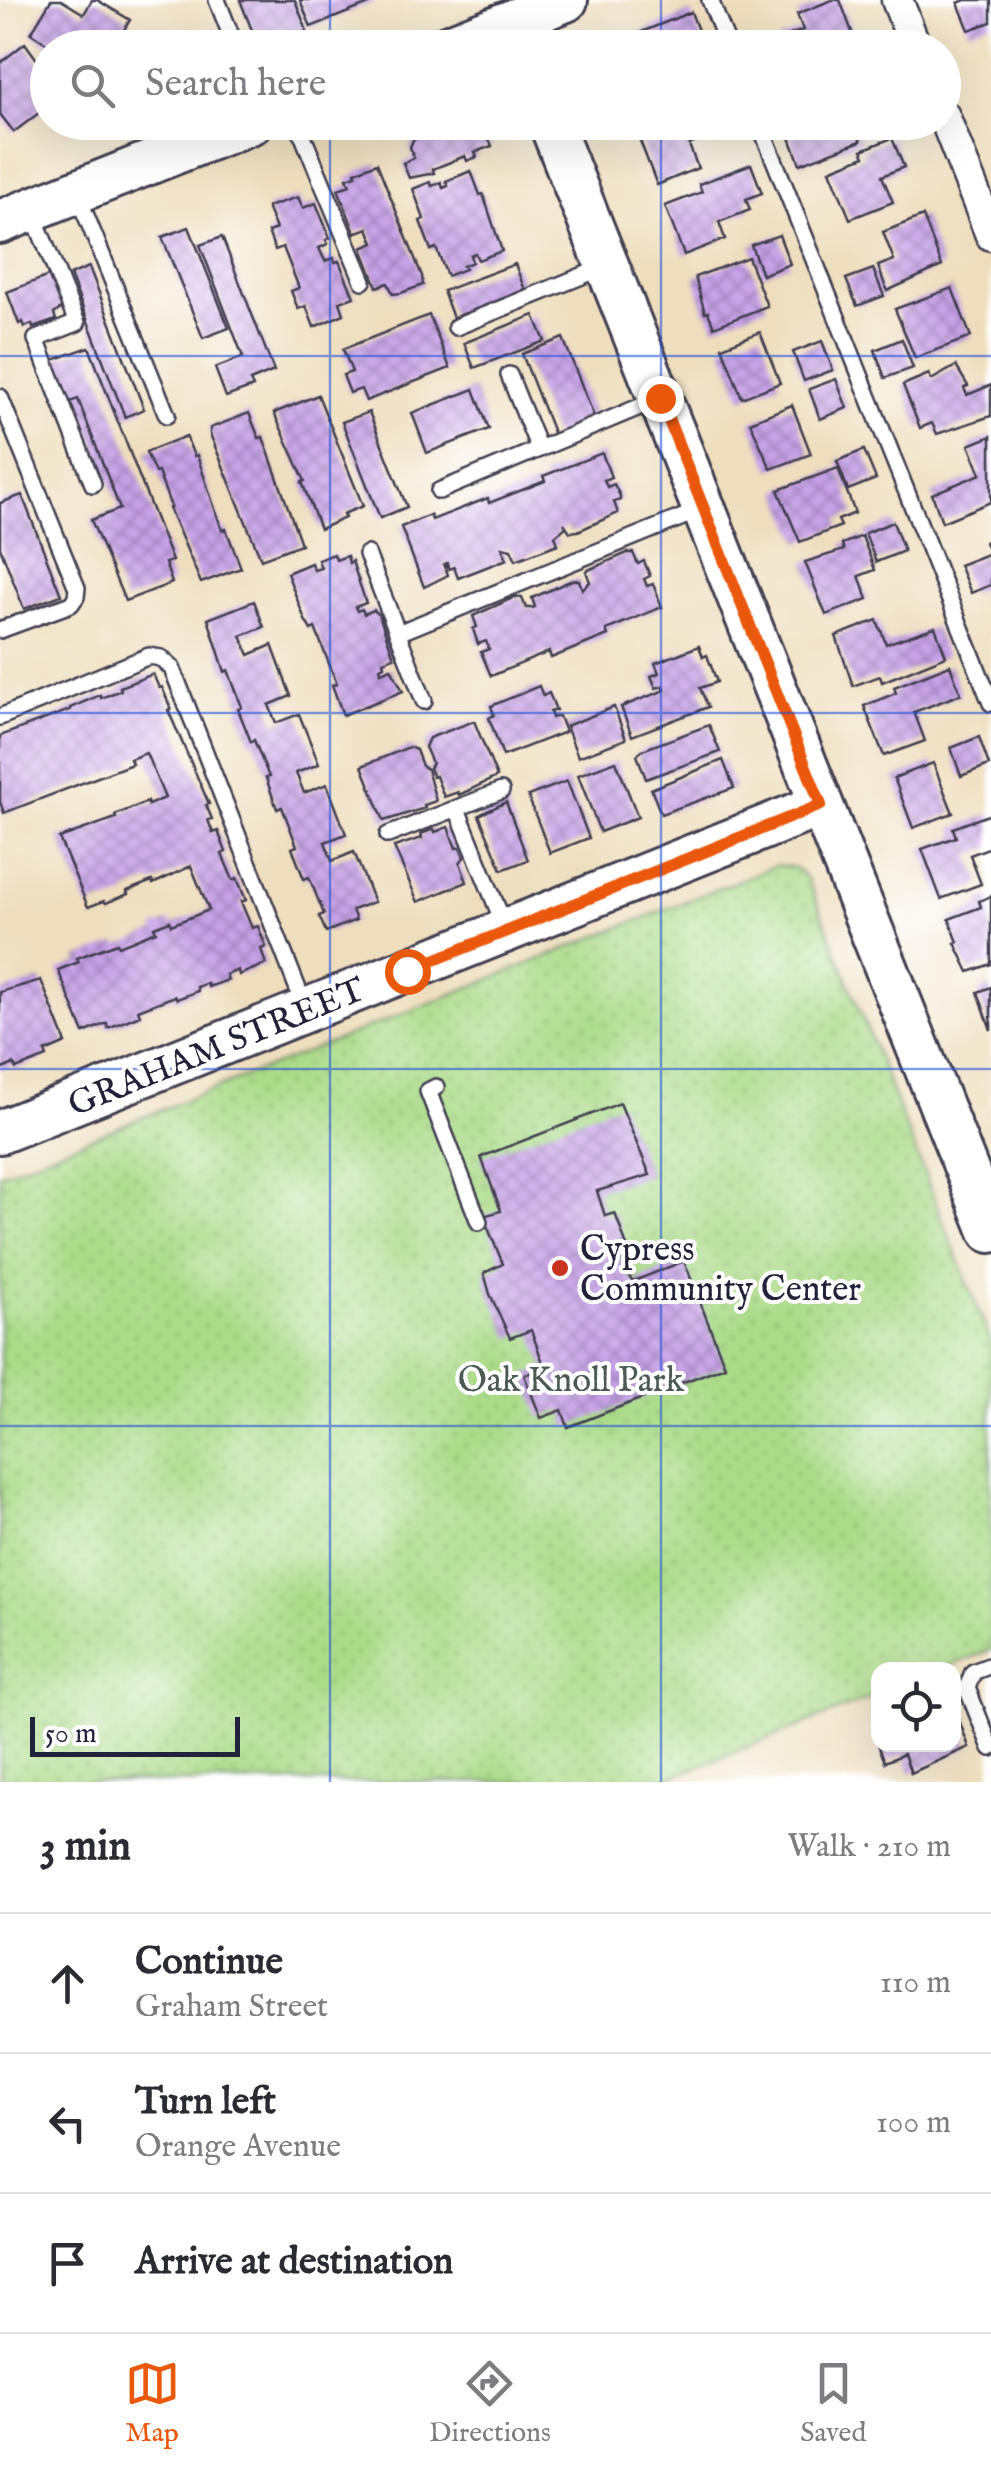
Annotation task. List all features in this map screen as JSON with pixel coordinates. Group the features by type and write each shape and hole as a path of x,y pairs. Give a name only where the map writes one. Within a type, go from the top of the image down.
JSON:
{"main road":[{"path":"510,23 566,0"},
{"path":"16,216 207,140"},
{"path":"557,140 991,1231"},
{"name":"GRAHAM STREET","path":"0,1132 821,805"}],"street":[{"path":"897,0 909,30"},
{"path":"953,140 991,235"}],"lane":[{"path":"217,0 229,30"},
{"path":"710,0 721,30"},
{"path":"304,140 363,282"},
{"path":"765,140 991,703"},
{"path":"76,192 167,415"},
{"path":"16,216 77,323 36,339 93,484"},
{"path":"456,326 607,266"},
{"path":"509,375 538,449"},
{"path":"0,398 77,588 71,604 0,630"},
{"path":"439,491 660,398"},
{"path":"398,633 704,509"},
{"path":"367,554 424,701"},
{"path":"0,717 149,656 161,658 172,668 306,1010"},
{"path":"388,835 501,791"},
{"path":"457,809 507,931"},
{"path":"436,1087 428,1090 479,1222"},
{"path":"991,1665 972,1672 967,1688 991,1748"}],"green space":[{"name":"Oak Knoll Park","path":"777,865 795,868 808,880 991,1342 991,1650 960,1662 871,1662 871,1698 659,1782 0,1782 0,1174"}],"building":[{"path":"51,0 61,0 84,14 92,0 97,0 130,20 124,30 33,30"},
{"path":"240,0 295,0 307,30 252,30"},
{"path":"300,0 379,0 311,27"},
{"path":"840,0 851,30 803,30 797,14"},
{"path":"991,0 991,22 969,30 958,3"},
{"path":"691,12 698,30 646,30"},
{"path":"25,43 30,50 30,120 14,132 0,114 0,63"},
{"path":"413,140 489,140 492,146 475,152 477,157 467,161 465,156 433,169 434,173 409,178 403,163 414,158 410,147"},
{"path":"640,140 700,140 689,145 698,168 657,185"},
{"path":"791,140 861,141 800,164"},
{"path":"893,140 904,167 882,176 893,202 850,219 830,170 865,156 862,150"},
{"path":"377,163 422,276 423,285 401,293 393,294 388,283 377,287 362,248 374,243 368,228 355,233 338,189 350,185 347,178 355,172"},
{"path":"751,164 762,193 746,199 750,210 719,222 725,239 684,255 665,206 702,192 699,184"},
{"path":"471,171 502,251 478,260 475,253 470,255 472,262 463,266 465,269 447,276 436,248 431,250 413,189 430,182 432,186 441,182 443,188 448,186 446,181"},
{"path":"298,197 303,208 316,203 330,238 326,240 328,244 319,248 325,261 339,261 354,297 340,302 344,314 314,327 306,306 298,309 291,291 299,288 283,247 275,250 268,232 276,229 267,207"},
{"path":"923,216 942,266 887,291 878,266 894,260 883,232"},
{"path":"189,227 229,328 203,338 162,237"},
{"path":"779,235 790,264 762,275 751,245"},
{"path":"222,237 274,371 250,381 253,387 226,397 215,368 243,357 200,245"},
{"path":"748,257 767,306 714,327 708,312 705,313 695,277"},
{"path":"515,264 525,290 453,318 443,291"},
{"path":"89,267 144,409 125,417 70,275"},
{"path":"873,269 884,296 857,306 846,279"},
{"path":"51,275 63,307 54,314 56,320 33,328 32,324 19,324 7,292"},
{"path":"952,288 971,337 915,358 895,309"},
{"path":"429,315 450,368 366,401 361,389 350,393 343,375 352,372 343,349"},
{"path":"534,315 545,341 474,368 464,343"},
{"path":"760,332 780,383 742,398 722,347"},
{"path":"563,338 595,419 554,435 522,354"},
{"path":"902,339 913,368 885,378 875,350"},
{"path":"822,341 833,370 804,381 793,352"},
{"path":"89,347 172,561 165,563 172,583 125,601 91,520 120,509 78,399 67,403 50,361"},
{"path":"956,366 968,386 964,388 967,395 991,385 991,416 937,434 932,423 920,428 903,385 929,374 931,380"},
{"path":"836,379 847,408 820,419 809,389"},
{"path":"474,389 489,429 427,453 412,413"},
{"path":"318,395 363,506 320,529 302,482 305,481 274,413"},
{"path":"792,405 811,454 771,469 750,422"},
{"path":"369,412 407,507 380,518 342,422"},
{"path":"249,413 259,438 263,437 301,544 261,559 210,434 210,428"},
{"path":"186,436 241,568 201,583 158,472 155,473 146,452"},
{"path":"991,436 991,502 942,522 932,494 981,474 969,445"},
{"path":"864,450 876,479 848,490 837,461"},
{"path":"602,453 611,477 604,480 607,487 614,484 620,496 614,502 618,513 578,531 570,532 564,523 566,527 555,536 558,544 516,560 511,549 502,547 507,559 458,578 454,567 449,569 444,564 448,575 424,587 401,527 430,515 432,520 488,498 489,503"},
{"path":"838,468 855,513 838,520 841,526 800,542 778,490"},
{"path":"22,495 61,595 24,609 0,547 0,503"},
{"path":"893,522 904,551 876,562 865,533"},
{"path":"862,536 875,570 859,576 868,599 826,615 805,562 844,550 842,544"},
{"path":"991,539 991,585 971,593 959,565 990,553 985,542"},
{"path":"633,553 638,564 644,561 650,576 644,579 647,586 653,584 662,607 551,658 549,652 491,676 481,652 489,649 486,641 478,644 473,616 515,597 522,598 526,608 535,607 532,598 572,580 579,580 582,589 590,582 586,571"},
{"path":"334,554 336,560 347,556 349,563 352,561 366,603 355,607 364,614 374,610 379,615 394,657 383,661 381,672 391,668 403,691 343,715 332,685 337,684 315,628 311,630 305,620 287,573 311,563 314,570 321,568 318,560"},
{"path":"254,601 264,627 241,636 249,655 272,645 291,696 269,705 276,723 299,714 319,764 296,773 304,793 327,784 346,834 325,842 332,861 354,852 374,902 352,910 356,920 326,932 319,916 324,914 309,877 304,879 292,848 297,846 282,807 277,809 266,778 269,777 238,709 242,707 228,670 225,672 208,619"},
{"path":"877,620 886,644 935,627 946,656 882,682 880,676 853,686 836,636"},
{"path":"699,646 703,657 707,655 717,682 700,688 708,707 632,736 621,707 665,690 663,686 656,688 651,676 659,673 655,663"},
{"path":"950,665 961,694 914,712 925,741 884,756 864,706 896,693 894,687"},
{"path":"153,674 159,688 162,687 171,709 168,710 209,804 206,805 212,819 208,820 213,833 218,831 226,852 222,854 246,900 241,902 252,928 258,926 266,947 261,949 266,964 239,975 238,970 226,975 228,980 208,987 207,983 197,987 198,991 138,1010 140,1015 84,1033 58,970 79,962 77,958 156,931 154,927 170,921 171,925 209,910 191,866 88,907 59,838 165,798 146,753 130,759 132,764 4,813 0,802 0,736"},
{"path":"539,686 543,696 549,693 556,710 550,712 552,718 559,716 565,732 503,756 489,718 494,715 491,706"},
{"path":"614,707 626,739 578,757 566,726"},
{"path":"474,721 497,777 459,795 458,792 444,797 429,768 432,763 425,747 429,738"},
{"path":"709,725 720,752 646,779 637,755 642,750"},
{"path":"979,737 989,765 961,776 951,748"},
{"path":"409,747 416,750 427,769 436,801 384,821 362,766"},
{"path":"723,760 734,788 661,814 651,789"},
{"path":"616,761 638,817 600,832 578,775"},
{"path":"933,763 953,813 913,828 894,778"},
{"path":"567,781 589,838 550,853 528,796"},
{"path":"506,802 528,860 502,870 479,815"},
{"path":"991,814 991,847 970,855 981,884 941,899 922,849 956,837 953,828"},
{"path":"448,827 464,857 460,863 467,882 418,902 394,847"},
{"path":"991,896 991,964 969,972 949,919 981,907 979,901"},
{"path":"41,980 66,1043 45,1052 47,1057 16,1069 14,1064 0,1070 0,992"},
{"path":"991,987 991,1030 978,992"},
{"name":"Cypress Community Center","path":"620,1103 650,1175 597,1191 605,1216 615,1213 629,1252 621,1256 632,1282 684,1261 725,1366 568,1427 562,1410 541,1418 524,1375 545,1368 531,1330 510,1338 490,1294 484,1273 503,1264 483,1216 501,1211 481,1157"},
{"path":"961,1725 969,1747 961,1751"},
{"path":"881,1752 958,1752 911,1773 904,1754 885,1762"}],"place":[{"name":"Cypress Community Center","path":"560,1268"}],"route":[{"path":"407,971 821,805 660,398"}]}
